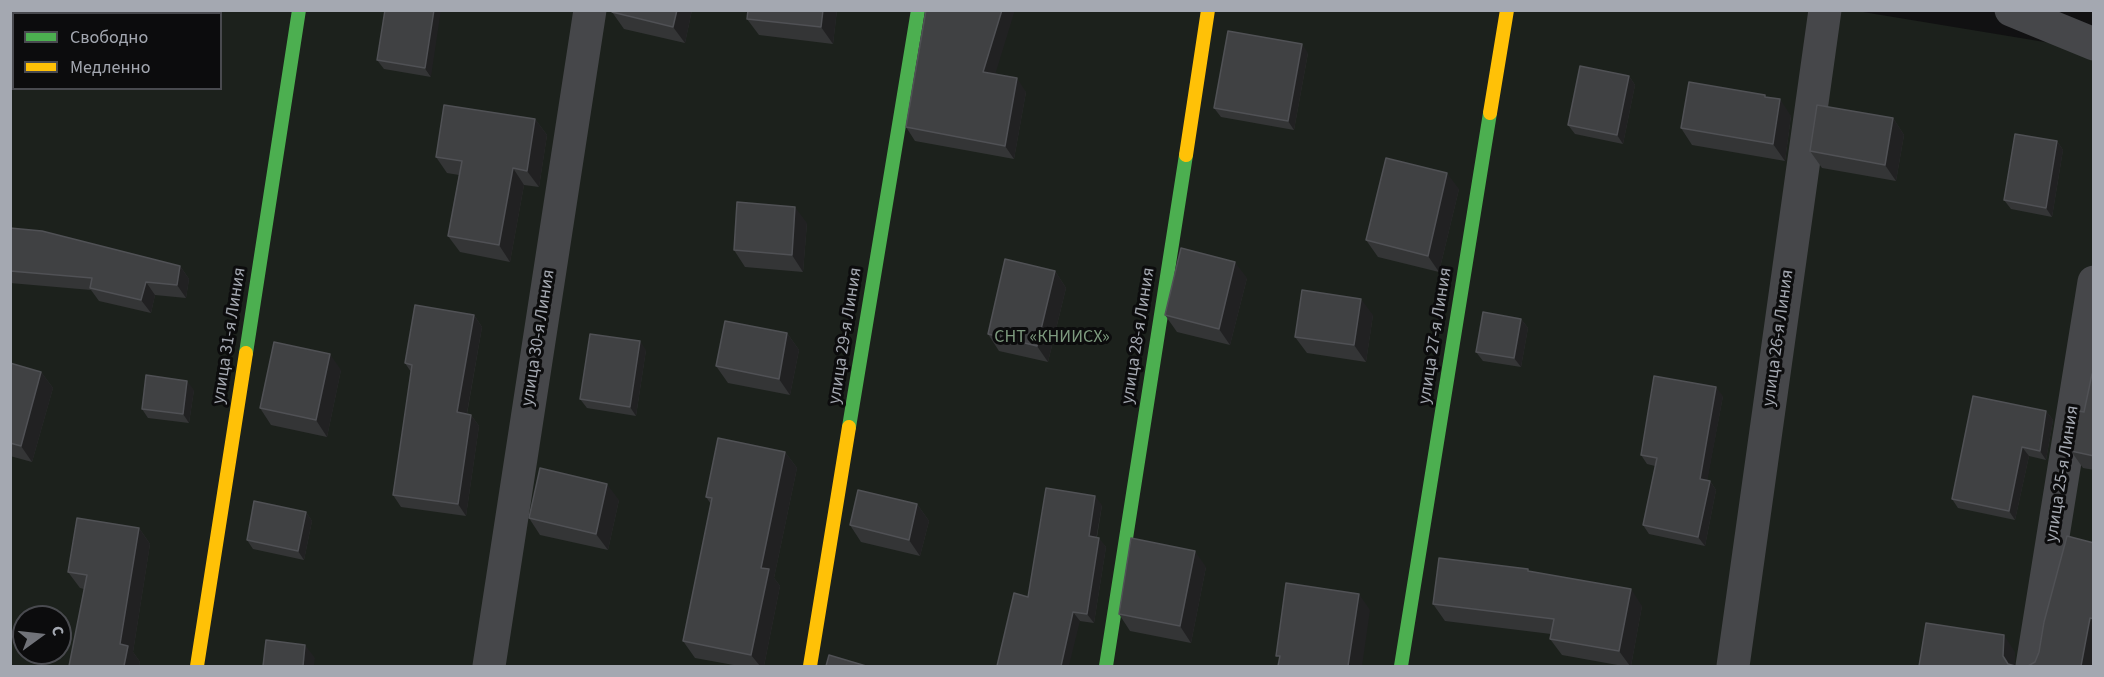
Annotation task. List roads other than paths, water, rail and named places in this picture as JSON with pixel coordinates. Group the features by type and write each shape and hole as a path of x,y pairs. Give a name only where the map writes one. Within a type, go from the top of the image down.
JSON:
{"street":[{"name":"улица 31-я Линия","path":"196,666 299,10"},
{"name":"улица 30-я Линия","path":"489,666 590,10"},
{"name":"улица 29-я Линия","path":"810,666 918,10"},
{"name":"улица 28-я Линия","path":"1106,666 1208,10"},
{"name":"улица 27-я Линия","path":"1401,666 1507,10"},
{"name":"улица 26-я Линия","path":"1734,666 1825,10"},
{"path":"2011,10 2094,44"},
{"name":"улица 25-я Линия","path":"2032,666 2094,282"}],"park label":[{"name":"СНТ «КНИИСХ»","path":"1052,338"}]}
